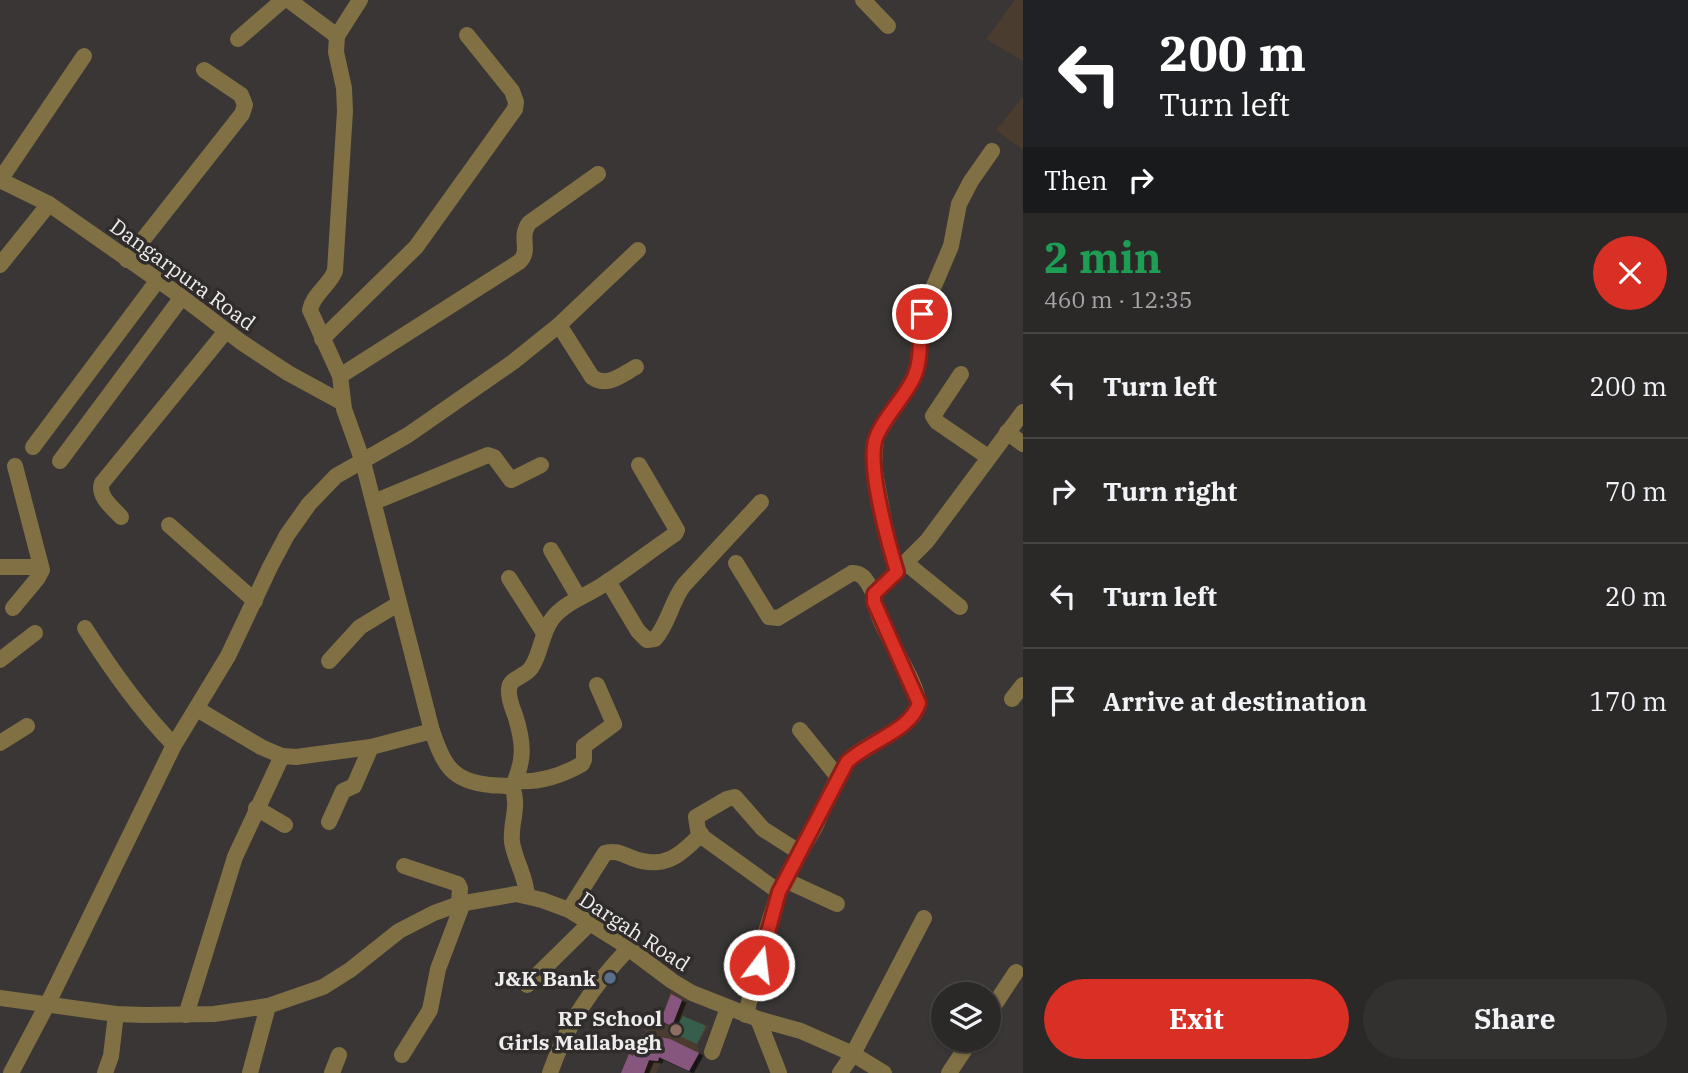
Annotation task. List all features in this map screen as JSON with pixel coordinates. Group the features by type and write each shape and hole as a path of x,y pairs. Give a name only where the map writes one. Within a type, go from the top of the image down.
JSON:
{"street":[{"path":"238,39 276,3 284,0 290,1 337,36"},
{"path":"360,0 337,36 336,52 344,88 345,111 336,263 332,280 316,297 310,310 340,376 343,403 363,462 398,604 440,755 454,775 468,782 530,782 548,779 582,764 584,746 614,724 597,685"},
{"path":"863,0 888,26"},
{"path":"322,339 416,247 515,109 516,102 512,92 467,35"},
{"path":"0,180 85,56"},
{"path":"127,260 242,114 245,105 242,95 204,70"},
{"path":"960,607 901,568 887,538 874,466 876,437 914,377 918,363 922,314 951,246 959,204 992,151"},
{"path":"340,376 421,327 519,262 526,250 523,242 524,231 529,223 598,174"},
{"name":"Dangarpura Road","path":"0,180 49,204 288,373 343,403"},
{"path":"0,265 49,204"},
{"path":"11,1073 174,745 228,656 287,535 309,503 336,477 467,396 559,325 638,250"},
{"path":"33,447 158,280"},
{"path":"60,461 182,297"},
{"path":"559,325 592,377 599,382 608,382 636,367"},
{"path":"121,517 102,495 102,483 226,331"},
{"path":"961,374 933,416 937,422 988,457"},
{"path":"874,594 927,541 1023,412"},
{"path":"1007,432 1023,444"},
{"path":"374,502 488,455 495,457 511,480 541,465"},
{"path":"527,896 523,871 512,843 516,805 514,784 524,755 508,687 533,667 544,633 553,617 675,534 677,530 639,465"},
{"path":"13,608 37,579 41,567 15,466"},
{"path":"608,581 638,631 647,640 655,639 666,624 675,597 684,585 761,502"},
{"path":"169,526 255,601"},
{"path":"551,551 579,598"},
{"path":"736,563 769,617 778,618 852,573 863,575 874,594 874,602 919,703 916,713 906,723 858,751 847,762 782,886 752,1017 779,1073"},
{"path":"0,567 41,567"},
{"path":"509,578 544,633"},
{"path":"329,662 360,627 398,604"},
{"path":"85,628 118,680 174,745"},
{"path":"0,660 35,633"},
{"path":"1012,699 1023,685"},
{"path":"197,709 261,747 282,756 296,758 371,747 432,731"},
{"path":"0,743 27,726"},
{"path":"800,730 838,777"},
{"path":"329,822 343,791 354,786 371,747"},
{"path":"186,1015 235,857 282,756"},
{"path":"799,852 763,829 734,797 696,817 701,834 782,886 837,904"},
{"path":"256,808 285,825"},
{"path":"569,910 605,853 622,853 642,861 668,861 683,852 701,834"},
{"path":"402,1055 430,1010 438,969 461,904 458,884 404,866"},
{"name":"Dargah Road","path":"0,998 116,1014 186,1015 268,1006 323,987 408,926 434,913 505,895 527,896 569,910 629,947 671,981 692,993 752,1017 801,1031 853,1054 884,1073"},
{"path":"840,1073 853,1054 925,918"},
{"path":"527,985 590,923"},
{"path":"550,1073 582,1003 629,947"},
{"path":"1001,995 1016,972"},
{"path":"250,1073 268,1006"},
{"path":"712,1052 728,1008"},
{"path":"105,1073 111,1056 116,1014"},
{"path":"949,1073 963,1052"},
{"path":"332,1073 339,1055"}],"shaded area":[{"path":"1015,0 1023,0 1023,61 986,39"},
{"path":"1023,97 1023,150 996,130"},
{"name":"RP School Girls Mallabagh","path":"671,990 686,999 683,1016 709,1026 697,1044 699,1053 689,1071 663,1059 656,1073 621,1073 629,1054 635,1054 655,1008 664,1011"}],"green space":[{"path":"683,1016 706,1026 697,1044 673,1033"}],"building":[{"path":"671,994 682,1000 672,1026 652,1017 655,1008 664,1012"},
{"path":"643,1034 670,1039 699,1053 689,1071 659,1057 658,1061 649,1060 644,1073 621,1073 629,1054 633,1056"}],"place":[{"name":"J&K Bank","path":"610,978"},
{"name":"RP School Girls Mallabagh","path":"676,1030"}],"route":[{"path":"759,965 779,892 847,762 858,751 906,723 916,713 919,703 874,602 874,594 897,572 887,538 874,466 874,450 876,437 914,377 920,349 922,314"}]}
